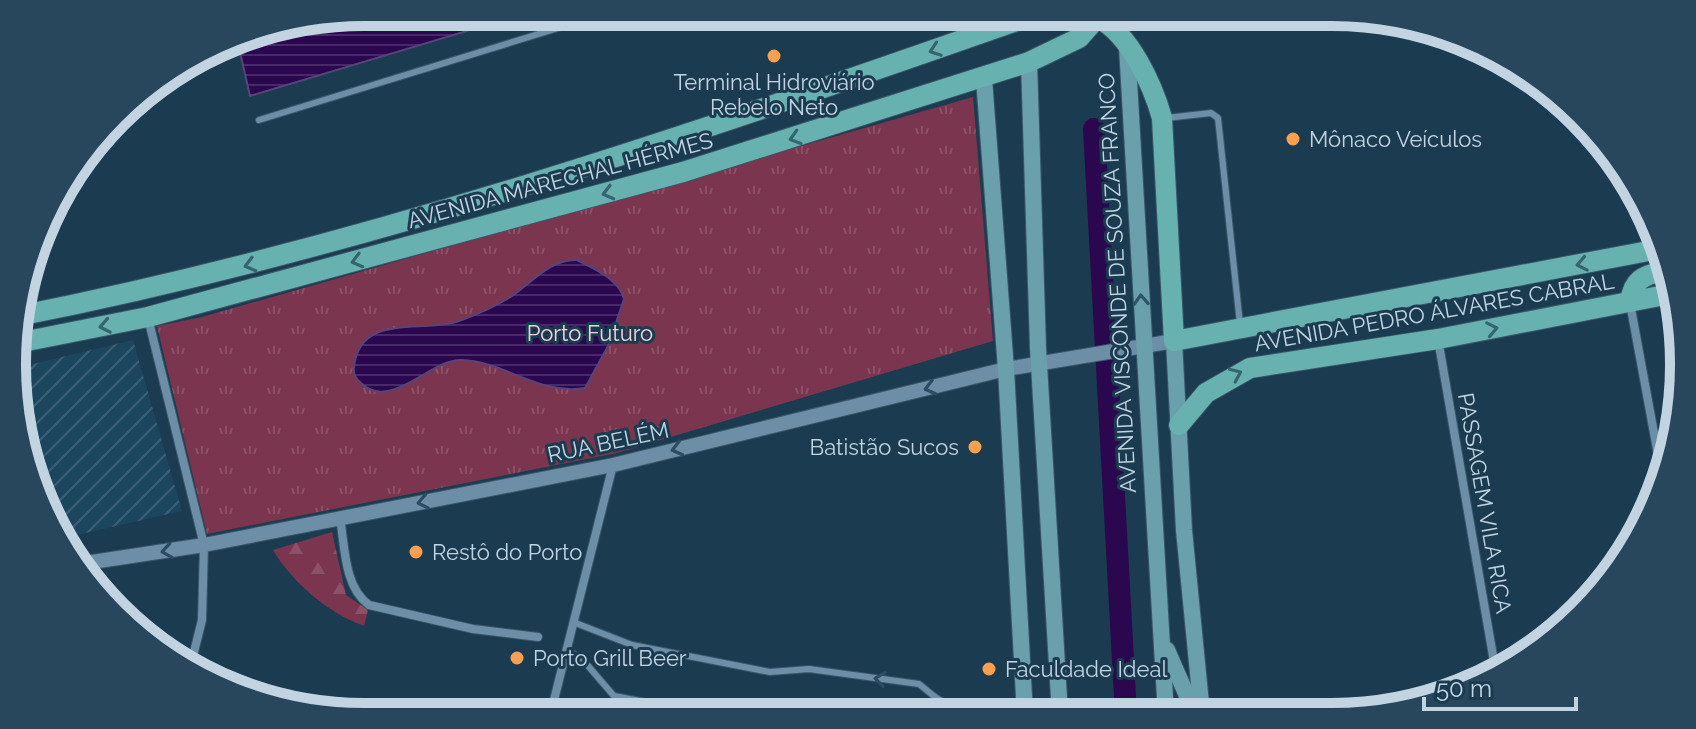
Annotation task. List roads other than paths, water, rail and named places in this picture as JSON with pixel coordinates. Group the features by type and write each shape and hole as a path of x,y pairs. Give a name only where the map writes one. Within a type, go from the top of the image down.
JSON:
{"main road":[{"name":"AVENIDA MARECHAL HÉRMES","path":"30,314 160,288 283,256 675,140 1002,26"},
{"name":"AVENIDA MARECHAL HÉRMES","path":"27,341 148,317 683,172 984,79 1060,50 1089,26"},
{"path":"1112,26 1127,47"},
{"name":"AVENIDA VISCONDE DE SOUZA FRANCO","path":"1127,47 1144,70 1162,118 1184,530 1201,703"},
{"name":"AVENIDA VISCONDE DE SOUZA FRANCO","path":"1127,47 1165,703"},
{"path":"1029,62 1039,362 1059,703"},
{"path":"984,79 1006,369 1024,703"},
{"path":"675,140 683,172"},
{"name":"AVENIDA PEDRO ÁLVARES CABRAL","path":"1174,341 1241,331 1650,251"},
{"path":"1630,302 1632,287 1640,278 1657,273"},
{"name":"AVENIDA PEDRO ÁLVARES CABRAL","path":"1179,425 1206,393 1250,368 1438,339 1662,296"},
{"path":"1162,637 1190,703"}],"street":[{"path":"1630,302 1658,453"},
{"path":"148,317 204,545 202,620 193,657"},
{"name":"PASSAGEM VILA RICA","path":"1438,339 1494,661"},
{"name":"RUA BELÉM","path":"90,562 204,545 613,465 1006,369 1174,341"},
{"path":"553,703 613,465"},
{"path":"340,518 351,581 357,597 369,605 473,629 538,637"}],"lane":[{"path":"259,120 564,26"},
{"path":"1162,118 1211,113 1218,118 1241,331"},
{"path":"573,622 632,645 770,672 809,669 919,684 945,703"},
{"path":"566,649 583,660 614,696 651,703"},
{"path":"935,697 935,703"}],"waterway":[{"path":"1094,129 1125,703"}],"place":[{"name":"Terminal Hidroviário Rebelo Neto","path":"774,56"},
{"name":"Mônaco Veículos","path":"1293,139"},
{"name":"Batistão Sucos","path":"975,447"},
{"name":"Restô do Porto","path":"416,552"},
{"name":"Porto Grill Beer","path":"517,658"},
{"name":"Faculdade Ideal","path":"989,669"}],"park label":[{"name":"Porto Futuro","path":"590,333"}]}
